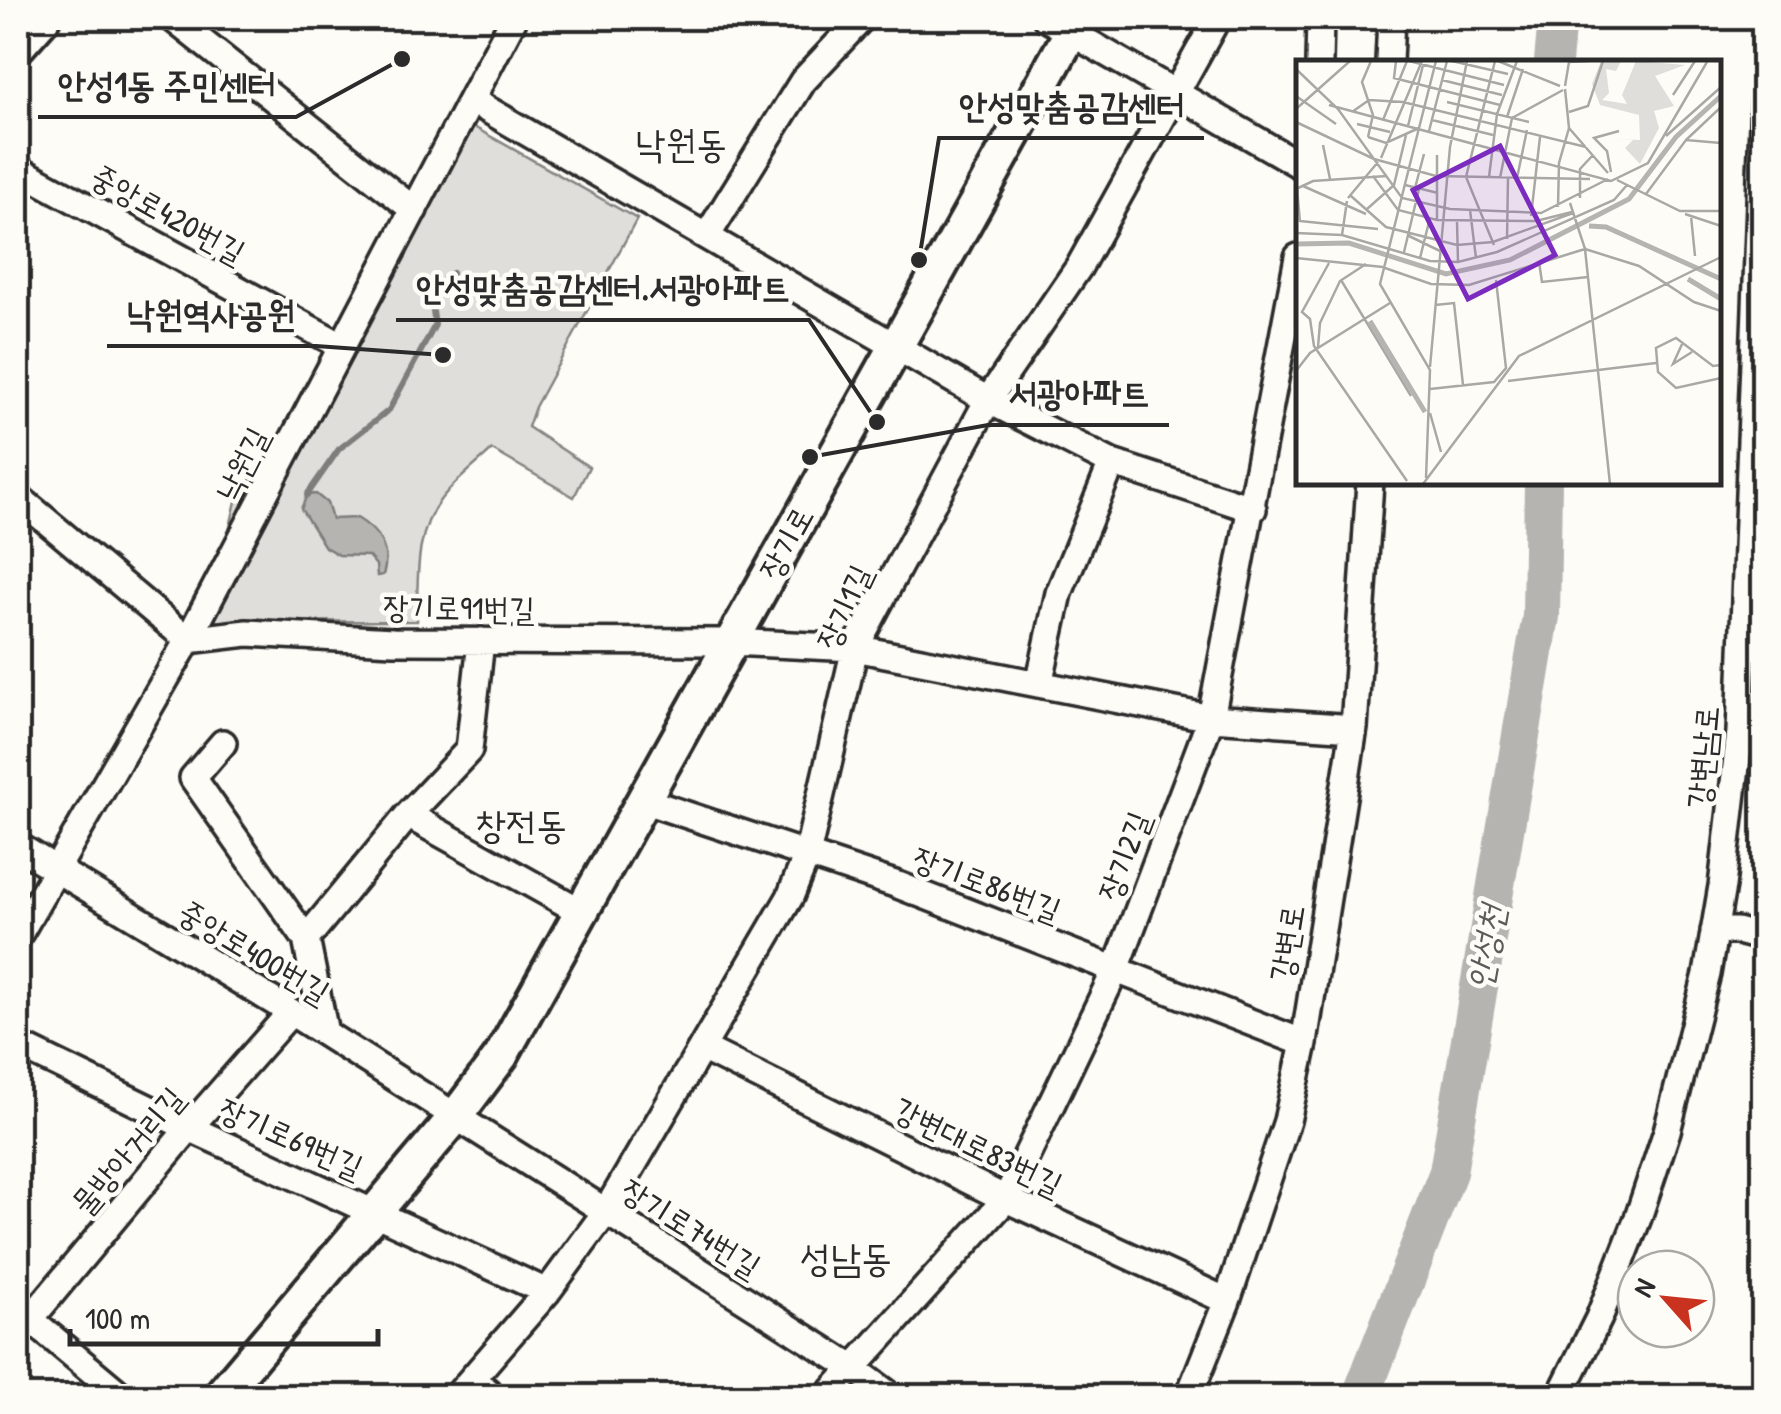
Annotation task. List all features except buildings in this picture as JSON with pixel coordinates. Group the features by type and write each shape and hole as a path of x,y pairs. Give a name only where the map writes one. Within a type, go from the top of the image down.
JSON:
{"main road":[{"path":"18,46 43,18"},
{"name":"장기로","path":"220,1396 456,1116 501,1056 896,344 1066,22"}],"street":[{"path":"172,18 414,210"},
{"name":"낙원길","path":"18,936 188,640 514,18"},
{"path":"707,236 803,81 862,18"},
{"name":"장기1길","path":"465,1388 605,1214 790,897 808,855 855,648 988,400 1079,267 1214,18"},
{"path":"1318,60 1320,18"},
{"path":"1389,60 1390,18"},
{"path":"1066,22 1174,94 1296,163"},
{"name":"강변남로","path":"1560,1396 1599,1318 1644,1201 1684,1070 1714,931 1740,732 1761,261 1764,96"},
{"path":"471,100 988,400 1112,463 1253,510"},
{"name":"중앙로420번길","path":"18,168 340,345"},
{"name":"장기2길","path":"828,1396 1006,1199 1116,968 1211,718 1296,268"},
{"path":"1039,684 1058,593 1112,463"},
{"name":"강변로","path":"1188,1396 1227,1301 1286,1121 1304,1043 1354,728 1370,485"},
{"path":"18,498 188,640"},
{"name":"장기로91번길","path":"188,640 247,633 392,641 730,642 855,648 1211,718 1354,728"},
{"path":"306,939 408,815 469,750 481,642"},
{"path":"222,743 193,778 306,939 325,1033"},
{"name":"장기로86번길","path":"642,800 898,885 1304,1043"},
{"path":"408,815 580,910"},
{"name":"중앙로400번길","path":"18,846 456,1116"},
{"path":"1714,931 1764,938"},
{"name":"물방아거리길","path":"24,1326 291,1012"},
{"name":"장기로69번길","path":"18,1044 189,1128 376,1212"},
{"name":"강변대로83번길","path":"702,1048 1006,1199 1227,1301"},
{"name":"장기로74번길","path":"456,1116 891,1396"},
{"path":"376,1212 546,1292"},
{"path":"24,1326 122,1396"},
{"path":"465,1388 493,1396"}],"shaded area":[{"path":"474,127 637,219 535,407 528,427 589,467 574,497 492,450 452,486 432,513 419,558 417,621 216,622 211,608 237,497 268,457 352,304"},
{"path":"316,494 327,503 332,519 357,518 377,535 384,549 383,575 377,576 376,565 368,556 339,555 325,547 301,509 307,495"}],"waterway":[{"name":"안성천","path":"1553,60 1557,18"},
{"path":"307,495 339,449 389,410 435,325 432,305 439,285 452,273"},
{"name":"안성천","path":"1361,1396 1448,1172 1541,616 1543,485"}],"place":[{"name":"안성1동 주민센터","path":"402,59"},
{"name":"안성맞춤공감센터","path":"919,260"},
{"name":"낙원역사공원","path":"443,355"},
{"name":"안성맞춤공감센터.서광아파트","path":"877,422"},
{"name":"서광아파트","path":"810,457"}],"district":[{"name":"낙원동","path":"681,144"},
{"name":"창전동","path":"521,825"},
{"name":"성남동","path":"846,1258"}]}
